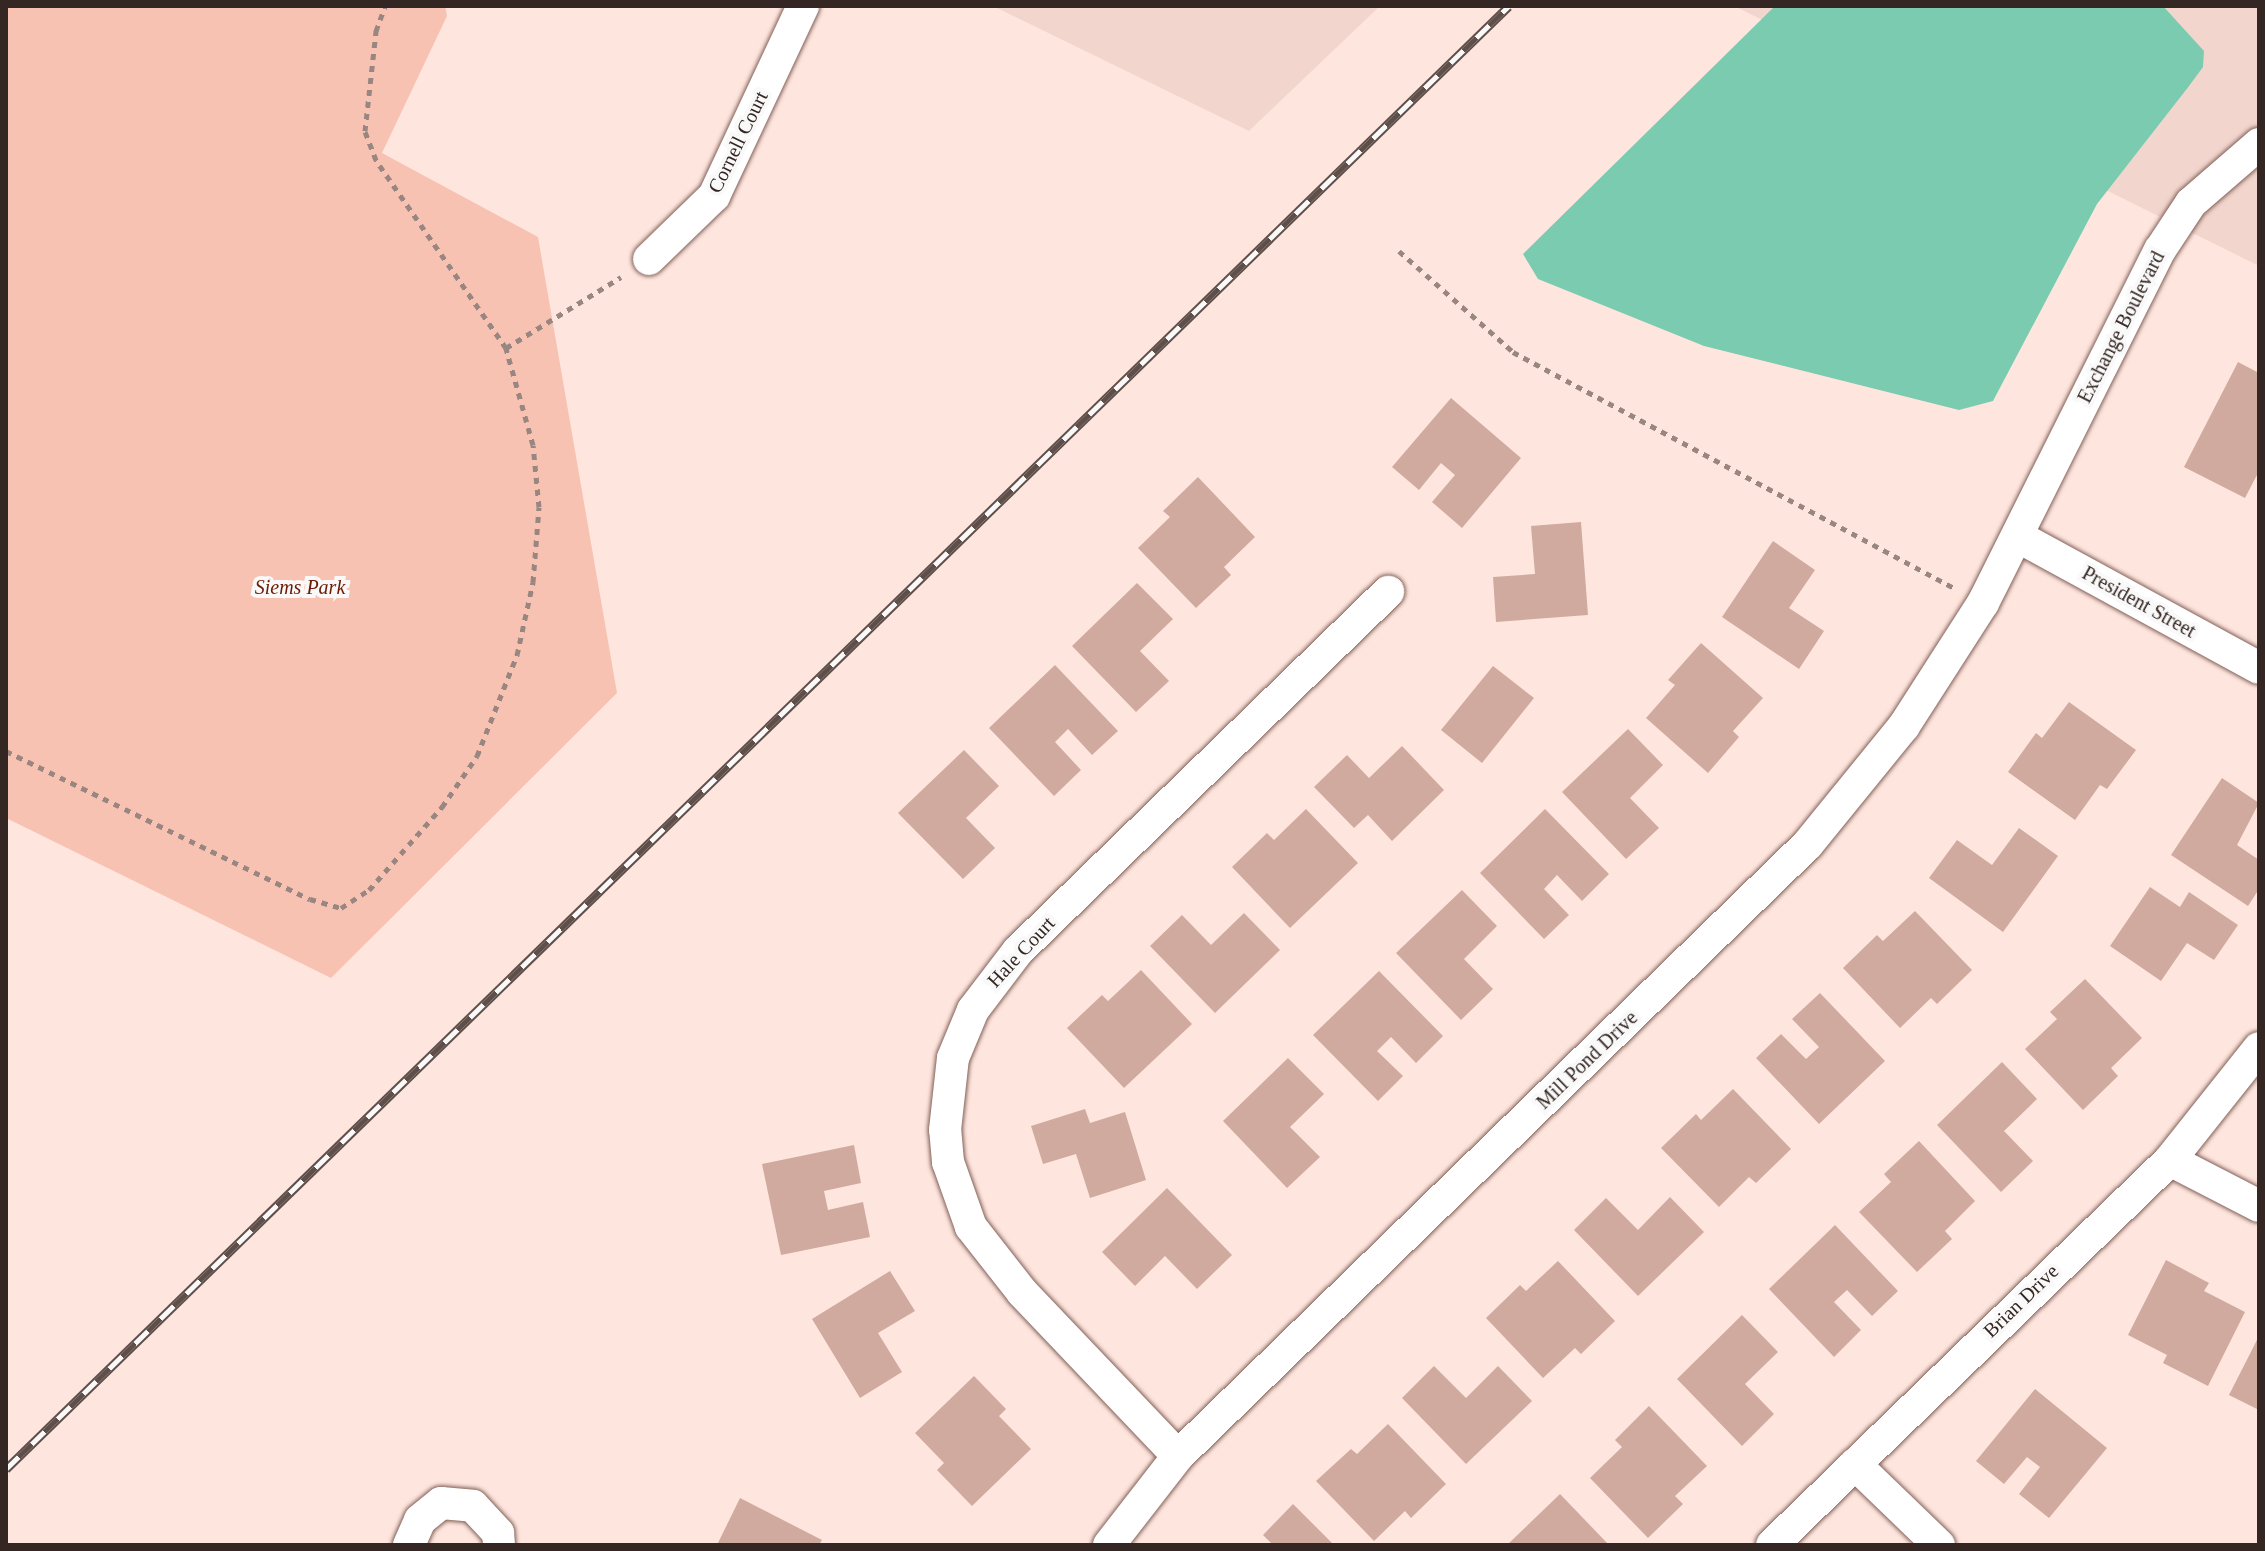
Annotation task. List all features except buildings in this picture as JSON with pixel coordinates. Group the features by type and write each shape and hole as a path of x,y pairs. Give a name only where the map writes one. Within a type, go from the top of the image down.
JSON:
{"street":[{"name":"Cornell Court","path":"649,259 714,196 803,6"},
{"name":"Exchange Boulevard","path":"2019,537 2160,250 2191,203 2259,144"},
{"name":"Mill Pond Drive","path":"1109,1545 1178,1456 1787,866 1904,726 1983,603 2019,537"},
{"name":"President Street","path":"2019,537 2259,668"},
{"name":"Hale Court","path":"1178,1456 1022,1292 971,1227 948,1162 945,1130 953,1058 987,986 1018,951 1388,592"},
{"name":"Brian Drive","path":"1772,1545 2170,1160 2259,1048"},
{"path":"2170,1160 2259,1206"},
{"path":"1855,1464 1939,1545"},
{"path":"409,1545 420,1520 441,1503 473,1506 498,1533 499,1545"}],"path":[{"path":"6,751 310,899 341,908 369,890 442,807 477,756 517,655 533,582 539,507 533,445 506,348 376,160 365,131 376,31 385,6"},
{"path":"1399,251 1513,352 1983,603"},
{"path":"506,348 649,259"}],"shaded area":[{"path":"993,6 1380,6 1249,131"},
{"path":"1734,6 2259,6 2259,266 2241,257"},
{"path":"1775,6 2163,6 2204,51 2203,67 2097,204 1993,401 1959,410 1704,346 1538,279 1523,254"}],"green space":[{"name":"Siems Park","path":"6,6 445,6 447,16 382,153 538,237 617,693 331,978 6,818"}],"railway":[{"path":"6,1469 1509,6"}]}
